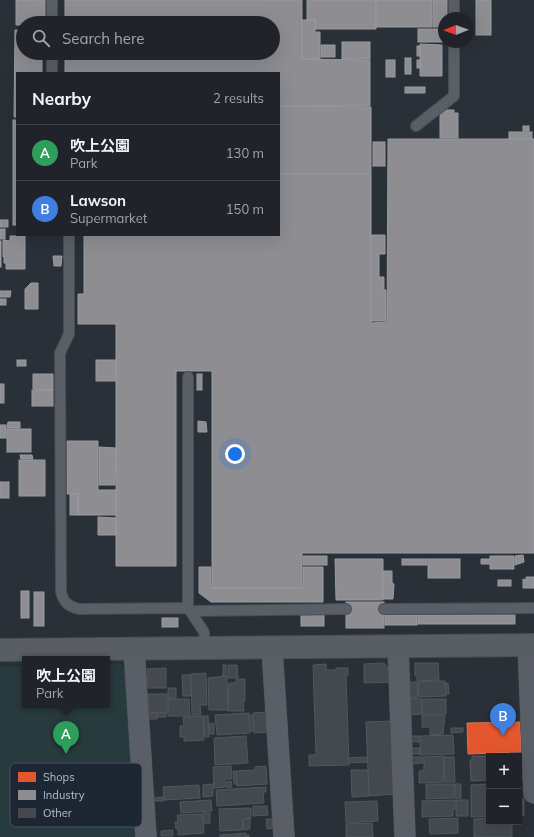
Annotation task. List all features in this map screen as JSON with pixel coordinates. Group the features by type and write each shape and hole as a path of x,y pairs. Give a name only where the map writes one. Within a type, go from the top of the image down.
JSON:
{"street":[{"path":"0,650 531,645 534,793"},
{"path":"398,646 405,837"},
{"path":"272,648 284,837"},
{"path":"134,649 141,763"},
{"path":"142,774 146,837"}],"lane":[{"path":"52,0 52,16"},
{"path":"454,0 454,12"},
{"path":"416,126 454,96 454,48"},
{"path":"52,60 52,72"},
{"path":"69,236 69,334 60,353 61,592 64,602 70,607 79,609 346,609"},
{"path":"188,377 190,609 204,632 205,648"},
{"path":"384,609 534,608"}],"green space":[{"path":"121,664 127,671 133,763 10,763 10,827 137,827 138,837 0,837 0,667 22,666 22,708 110,708 110,665"}],"building: Shops":[{"path":"520,722 521,752 468,754 467,723"}],"building: Industry":[{"path":"16,0 45,0 45,16 16,16"},
{"path":"65,0 302,0 302,59 370,60 370,106 280,106 280,72 65,72 65,60 280,60 280,16 65,16"},
{"path":"307,0 376,0 376,29 315,29 315,20 307,20"},
{"path":"376,0 432,0 432,27 376,27"},
{"path":"433,0 447,0 447,12 438,12 438,27 433,27"},
{"path":"476,0 491,0 491,35 476,35"},
{"path":"302,20 315,20 315,32 320,32 320,59 302,59"},
{"path":"418,29 438,29 438,42 418,42"},
{"path":"16,30 16,60 42,60 42,72 16,72 16,117 14,117"},
{"path":"342,42 370,42 370,59 342,59"},
{"path":"420,44 438,45 438,48 442,48 442,76 420,76"},
{"path":"321,45 335,45 335,57 321,57"},
{"path":"417,46 420,46 420,56 417,56"},
{"path":"405,58 411,58 411,74 405,74"},
{"path":"386,60 395,60 395,77 386,77"},
{"path":"417,60 420,60 420,68 417,68"},
{"path":"405,87 425,87 425,93 405,93"},
{"path":"280,106 371,107 371,174 280,174"},
{"path":"440,110 454,110 454,113 458,113 458,138 440,138"},
{"path":"13,120 16,120 16,225 13,225"},
{"path":"523,126 529,126 529,131 523,131"},
{"path":"509,132 532,132 532,139 509,139"},
{"path":"388,139 534,139 534,553 302,553 302,588 212,588 212,371 176,371 176,566 116,566 116,324 78,324 78,294 84,294 84,236 280,236 280,174 371,174 371,323 387,322"},
{"path":"373,142 385,142 385,166 373,166"},
{"path":"0,220 8,220 8,227 0,227"},
{"path":"0,229 5,229 5,239 0,239"},
{"path":"371,235 385,235 385,254 379,254 379,277 384,277 384,290 386,290 386,321 371,321"},
{"path":"10,236 25,236 25,269 6,269 6,263 4,263 3,257 3,240 10,241"},
{"path":"1,241 1,267 0,267"},
{"path":"53,256 62,256 61,266 54,266"},
{"path":"31,283 38,283 38,309 25,309 25,289"},
{"path":"0,291 11,291 10,297 0,297"},
{"path":"0,299 6,299 6,305 0,305"},
{"path":"17,360 26,360 26,366 17,366"},
{"path":"96,360 116,360 116,381 96,381"},
{"path":"33,374 53,374 53,390 33,389"},
{"path":"197,374 202,374 202,390 197,390"},
{"path":"0,384 4,384 4,403 0,403"},
{"path":"32,390 53,390 53,406 32,406"},
{"path":"198,421 206,422 207,432 198,432"},
{"path":"8,422 20,422 20,428 7,428"},
{"path":"0,425 6,425 6,438 0,438"},
{"path":"7,429 31,429 31,452 7,452"},
{"path":"67,441 98,441 98,490 116,490 116,515 78,515 78,494 67,494"},
{"path":"99,447 116,448 115,485 99,485"},
{"path":"20,455 32,455 33,459 21,459"},
{"path":"19,460 45,460 45,496 19,496"},
{"path":"0,482 9,482 9,498 0,498"},
{"path":"70,494 78,494 78,515 70,515"},
{"path":"98,517 116,518 116,535 98,535"},
{"path":"523,555 524,562 515,565 515,556"},
{"path":"303,556 327,556 327,565 303,565"},
{"path":"490,556 514,556 514,569 490,569 490,564 481,564 481,559 490,559"},
{"path":"335,559 383,559 383,600 336,600"},
{"path":"402,559 427,559 427,565 402,565"},
{"path":"428,559 460,559 460,578 428,578"},
{"path":"199,567 211,567 211,588 303,588 303,567 323,567 323,602 211,602 199,593"},
{"path":"383,571 392,571 392,583 394,584 393,599 383,599"},
{"path":"526,577 534,577 534,588 523,588 523,579 526,580"},
{"path":"498,580 511,580 511,586 498,586"},
{"path":"21,591 29,591 29,618 21,618"},
{"path":"34,592 44,592 44,626 34,626"},
{"path":"346,602 384,602 384,628 346,628"},
{"path":"301,615 324,615 324,626 301,626"},
{"path":"385,615 417,615 417,625 385,625"},
{"path":"418,615 515,615 515,624 418,624"},
{"path":"162,618 178,618 178,627 162,627"}],"building: Other":[{"path":"384,663 390,670 390,682 364,683 364,664"},
{"path":"415,663 438,663 439,680 417,681 417,676 415,676"},
{"path":"326,664 326,670 348,668 348,675 346,675 349,765 309,766 309,755 316,755 313,665"},
{"path":"223,665 226,665 226,676 223,676"},
{"path":"228,665 237,665 238,678 228,678"},
{"path":"166,668 166,688 148,688 147,669"},
{"path":"206,673 207,705 200,705 201,715 192,715 191,674"},
{"path":"182,675 190,675 191,696 183,696"},
{"path":"227,676 228,710 209,710 208,678"},
{"path":"236,679 245,679 245,701 243,701 244,711 228,711 229,683 236,683"},
{"path":"445,681 446,696 419,697 418,682"},
{"path":"408,682 417,682 418,698 408,698"},
{"path":"448,683 449,694 446,694 445,684"},
{"path":"168,688 176,688 176,699 168,699"},
{"path":"148,694 167,694 167,713 149,713"},
{"path":"168,699 189,699 190,716 168,716"},
{"path":"409,699 421,699 422,714 409,715"},
{"path":"422,699 446,699 446,714 422,714"},
{"path":"266,712 267,732 254,733 253,713"},
{"path":"147,713 156,713 157,719 147,719"},
{"path":"157,713 166,713 166,717 157,717"},
{"path":"249,713 250,733 217,735 215,715"},
{"path":"249,715 253,715 254,731 250,731"},
{"path":"422,715 445,716 443,734 430,735 430,727 422,727"},
{"path":"203,716 204,740 184,741 184,737 180,737 180,726 184,726 183,717"},
{"path":"203,716 208,716 209,737 205,737"},
{"path":"391,721 395,794 369,796 366,722"},
{"path":"214,723 214,734 210,734 209,724"},
{"path":"451,728 463,728 463,732 451,733"},
{"path":"453,735 454,754 420,755 420,736"},
{"path":"246,736 248,763 215,765 214,738"},
{"path":"411,736 419,736 419,742 411,742"},
{"path":"411,748 420,748 420,754 411,754"},
{"path":"444,756 444,782 419,783 419,771 424,770 424,757"},
{"path":"472,756 486,756 486,780 471,781 470,760 472,760"},
{"path":"367,757 368,762 349,763 349,758"},
{"path":"411,757 423,757 423,763 411,764"},
{"path":"444,757 454,757 455,782 445,782"},
{"path":"231,766 232,779 225,779 225,787 214,788 213,767"},
{"path":"266,766 267,784 237,786 236,771 255,770 255,767"},
{"path":"351,770 368,770 369,796 352,797"},
{"path":"233,771 236,771 237,784 234,784"},
{"path":"231,781 232,787 227,788 226,782"},
{"path":"213,784 213,796 203,797 203,785"},
{"path":"426,784 454,784 454,798 426,799"},
{"path":"455,784 461,784 461,798 455,798"},
{"path":"486,784 486,816 471,817 471,785"},
{"path":"199,785 200,798 164,800 163,787"},
{"path":"266,787 266,792 263,792 264,803 217,806 216,790"},
{"path":"163,797 163,801 154,801 154,798"},
{"path":"522,799 524,799 524,815 522,815"},
{"path":"211,800 212,811 181,813 180,802"},
{"path":"455,800 453,816 422,817 422,801"},
{"path":"456,800 468,800 468,816 456,816"},
{"path":"377,801 378,821 346,823 345,802"},
{"path":"253,806 267,806 268,815 253,816"},
{"path":"251,808 251,818 243,819 243,830 220,831 219,809"},
{"path":"202,813 210,813 210,823 204,823"},
{"path":"201,814 201,817 203,817 204,833 178,835 178,829 176,829 175,822 178,822 177,815"},
{"path":"250,818 250,829 244,830 243,819"},
{"path":"458,818 458,833 430,834 429,819"},
{"path":"486,818 486,825 512,825 512,837 474,837 474,819"},
{"path":"266,819 273,819 274,828 267,829"},
{"path":"372,823 373,837 346,837 346,824"},
{"path":"173,830 173,836 161,836 161,831"},
{"path":"246,833 249,837 220,837 220,835"}],"place":[{"name":"Lawson","path":"503,736"},
{"name":"吹上公園","path":"66,754"}]}
